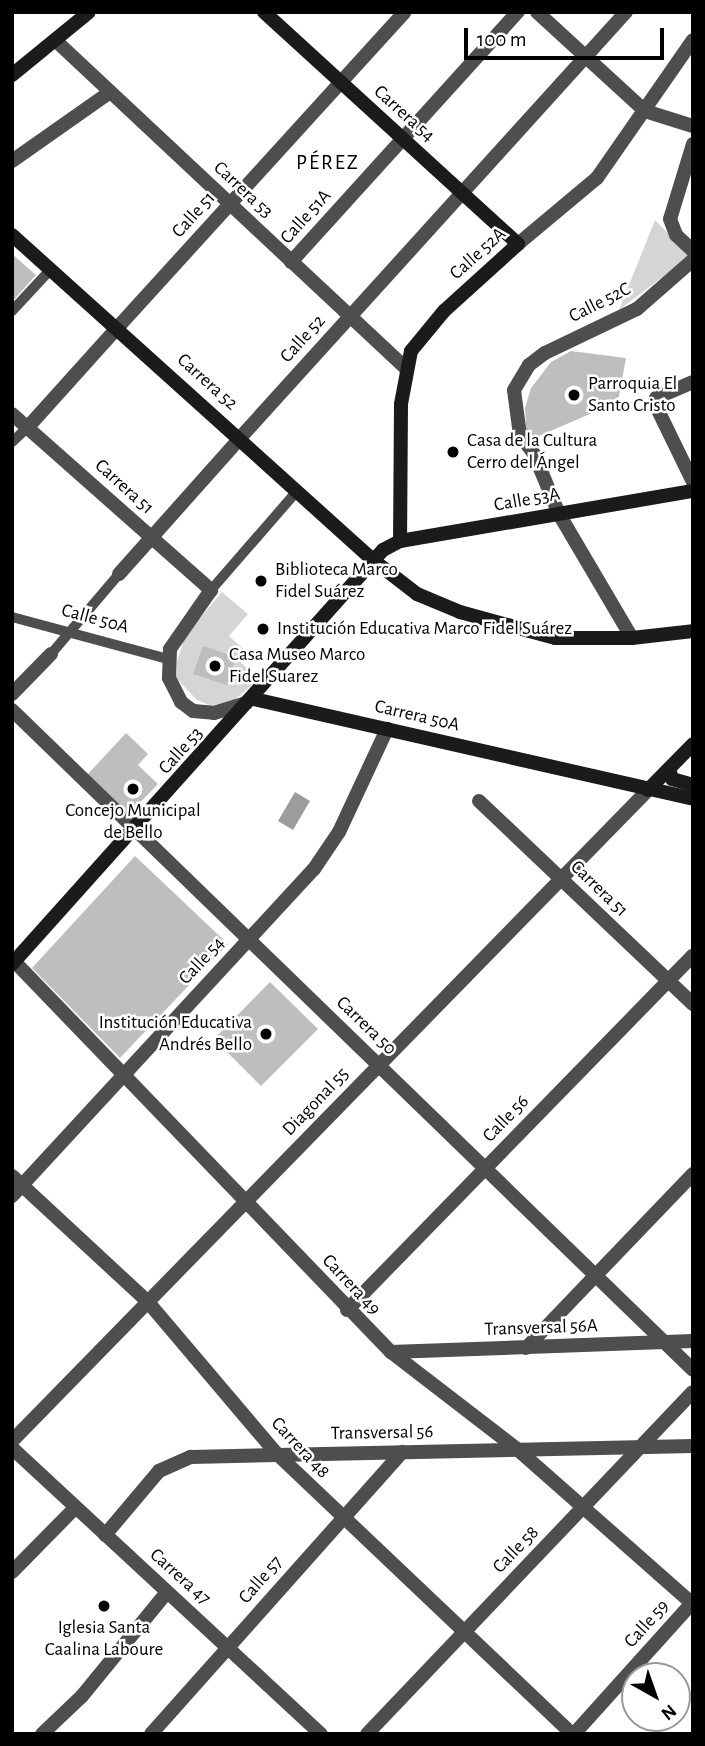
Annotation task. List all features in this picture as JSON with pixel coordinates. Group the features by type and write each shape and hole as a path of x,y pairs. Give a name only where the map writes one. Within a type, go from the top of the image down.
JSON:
{"main road":[{"path":"12,75 89,12"},
{"name":"Carrera 54","path":"264,12 518,244"},
{"name":"Carrera 52","path":"12,235 118,327 373,560"},
{"name":"Calle 52A","path":"400,541 405,368 425,332 518,244"},
{"name":"Calle 53A","path":"373,560 400,541 693,491"},
{"path":"373,560 427,599 499,624 555,638 632,638 693,631"},
{"name":"Calle 53","path":"13,962 254,699 373,560"},
{"name":"Carrera 50A","path":"254,699 693,799"},
{"path":"649,790 693,744"},
{"path":"669,769 672,779 693,785"}],"street":[{"name":"Calle 51","path":"12,442 405,12"},
{"name":"Calle 51A","path":"291,262 518,12"},
{"path":"537,12 645,111 693,127"},
{"name":"Calle 52","path":"12,694 72,633 150,536 626,12"},
{"name":"Carrera 53","path":"55,40 405,368"},
{"name":"Calle 52A","path":"518,244 597,178 693,40"},
{"path":"12,161 110,92"},
{"path":"693,144 670,219 676,235 693,251"},
{"name":"Calle 52C","path":"559,514 534,454 517,428 514,390 521,375 545,353 637,309 693,260"},
{"path":"12,311 51,269"},
{"path":"693,382 656,398 658,411 693,482"},
{"name":"Carrera 51","path":"12,414 211,590"},
{"path":"254,699 228,711 194,711 173,692 168,659 181,628 298,491"},
{"path":"559,514 632,638"},
{"name":"Calle 50A","path":"12,617 168,659"},
{"name":"Carrera 50","path":"12,710 133,831 693,1370"},
{"name":"Calle 54","path":"12,1196 18,1180 125,1074 327,852 387,729"},
{"name":"Diagonal 55","path":"12,1441 649,790"},
{"name":"Carrera 51","path":"479,801 693,1004"},
{"name":"Calle 56","path":"347,1310 693,956"},
{"name":"Carrera 49","path":"13,962 248,1199 347,1310 391,1352 517,1449 692,1603"},
{"path":"526,1348 693,1174"},
{"name":"Carrera 48","path":"18,1180 148,1302 275,1452 341,1519 573,1734"},
{"name":"Transversal 56A","path":"391,1352 693,1341"},
{"name":"Calle 58","path":"367,1734 693,1392"},
{"name":"Transversal 56","path":"105,1535 159,1471 176,1461 275,1452 693,1446"},
{"name":"Carrera 47","path":"12,1448 321,1734"},
{"name":"Calle 57","path":"151,1734 401,1452"},
{"path":"12,1572 75,1508"},
{"path":"41,1734 82,1696 167,1591"},
{"name":"Calle 59","path":"573,1734 692,1603"}],"shaded area":[{"path":"655,220 690,256 619,310"},
{"path":"222,592 248,614 229,636 249,654 241,663 260,678 230,704 209,705 197,700 176,678 177,661 185,636"},
{"path":"295,792 310,801 293,830 278,821"}],"building":[{"path":"12,254 36,275 12,302"},
{"name":"Parroquia El Santo Cristo","path":"571,351 626,358 618,402 527,441 525,408 531,388 551,362"},
{"name":"Casa Museo Marco Fidel Suarez","path":"203,646 236,657 227,685 193,674"},
{"path":"126,733 148,754 138,765 158,784 129,814 87,775"},
{"path":"135,856 228,944 120,1058 32,968"},
{"name":"Institución Educativa Andrés Bello","path":"270,982 318,1029 261,1086 214,1039"}],"place":[{"name":"Parroquia El Santo Cristo","path":"574,395"},
{"name":"Casa de la Cultura Cerro del Ángel","path":"453,452"},
{"name":"Biblioteca Marco Fidel Suárez","path":"261,581"},
{"name":"Institución Educativa Marco Fidel Suárez","path":"263,629"},
{"name":"Casa Museo Marco Fidel Suarez","path":"215,666"},
{"name":"Concejo Municipal de Bello","path":"133,789"},
{"name":"Institución Educativa Andrés Bello","path":"266,1034"},
{"name":"Iglesia Santa Caalina Laboure","path":"104,1606"}],"district":[{"name":"PÉREZ","path":"328,163"}]}
